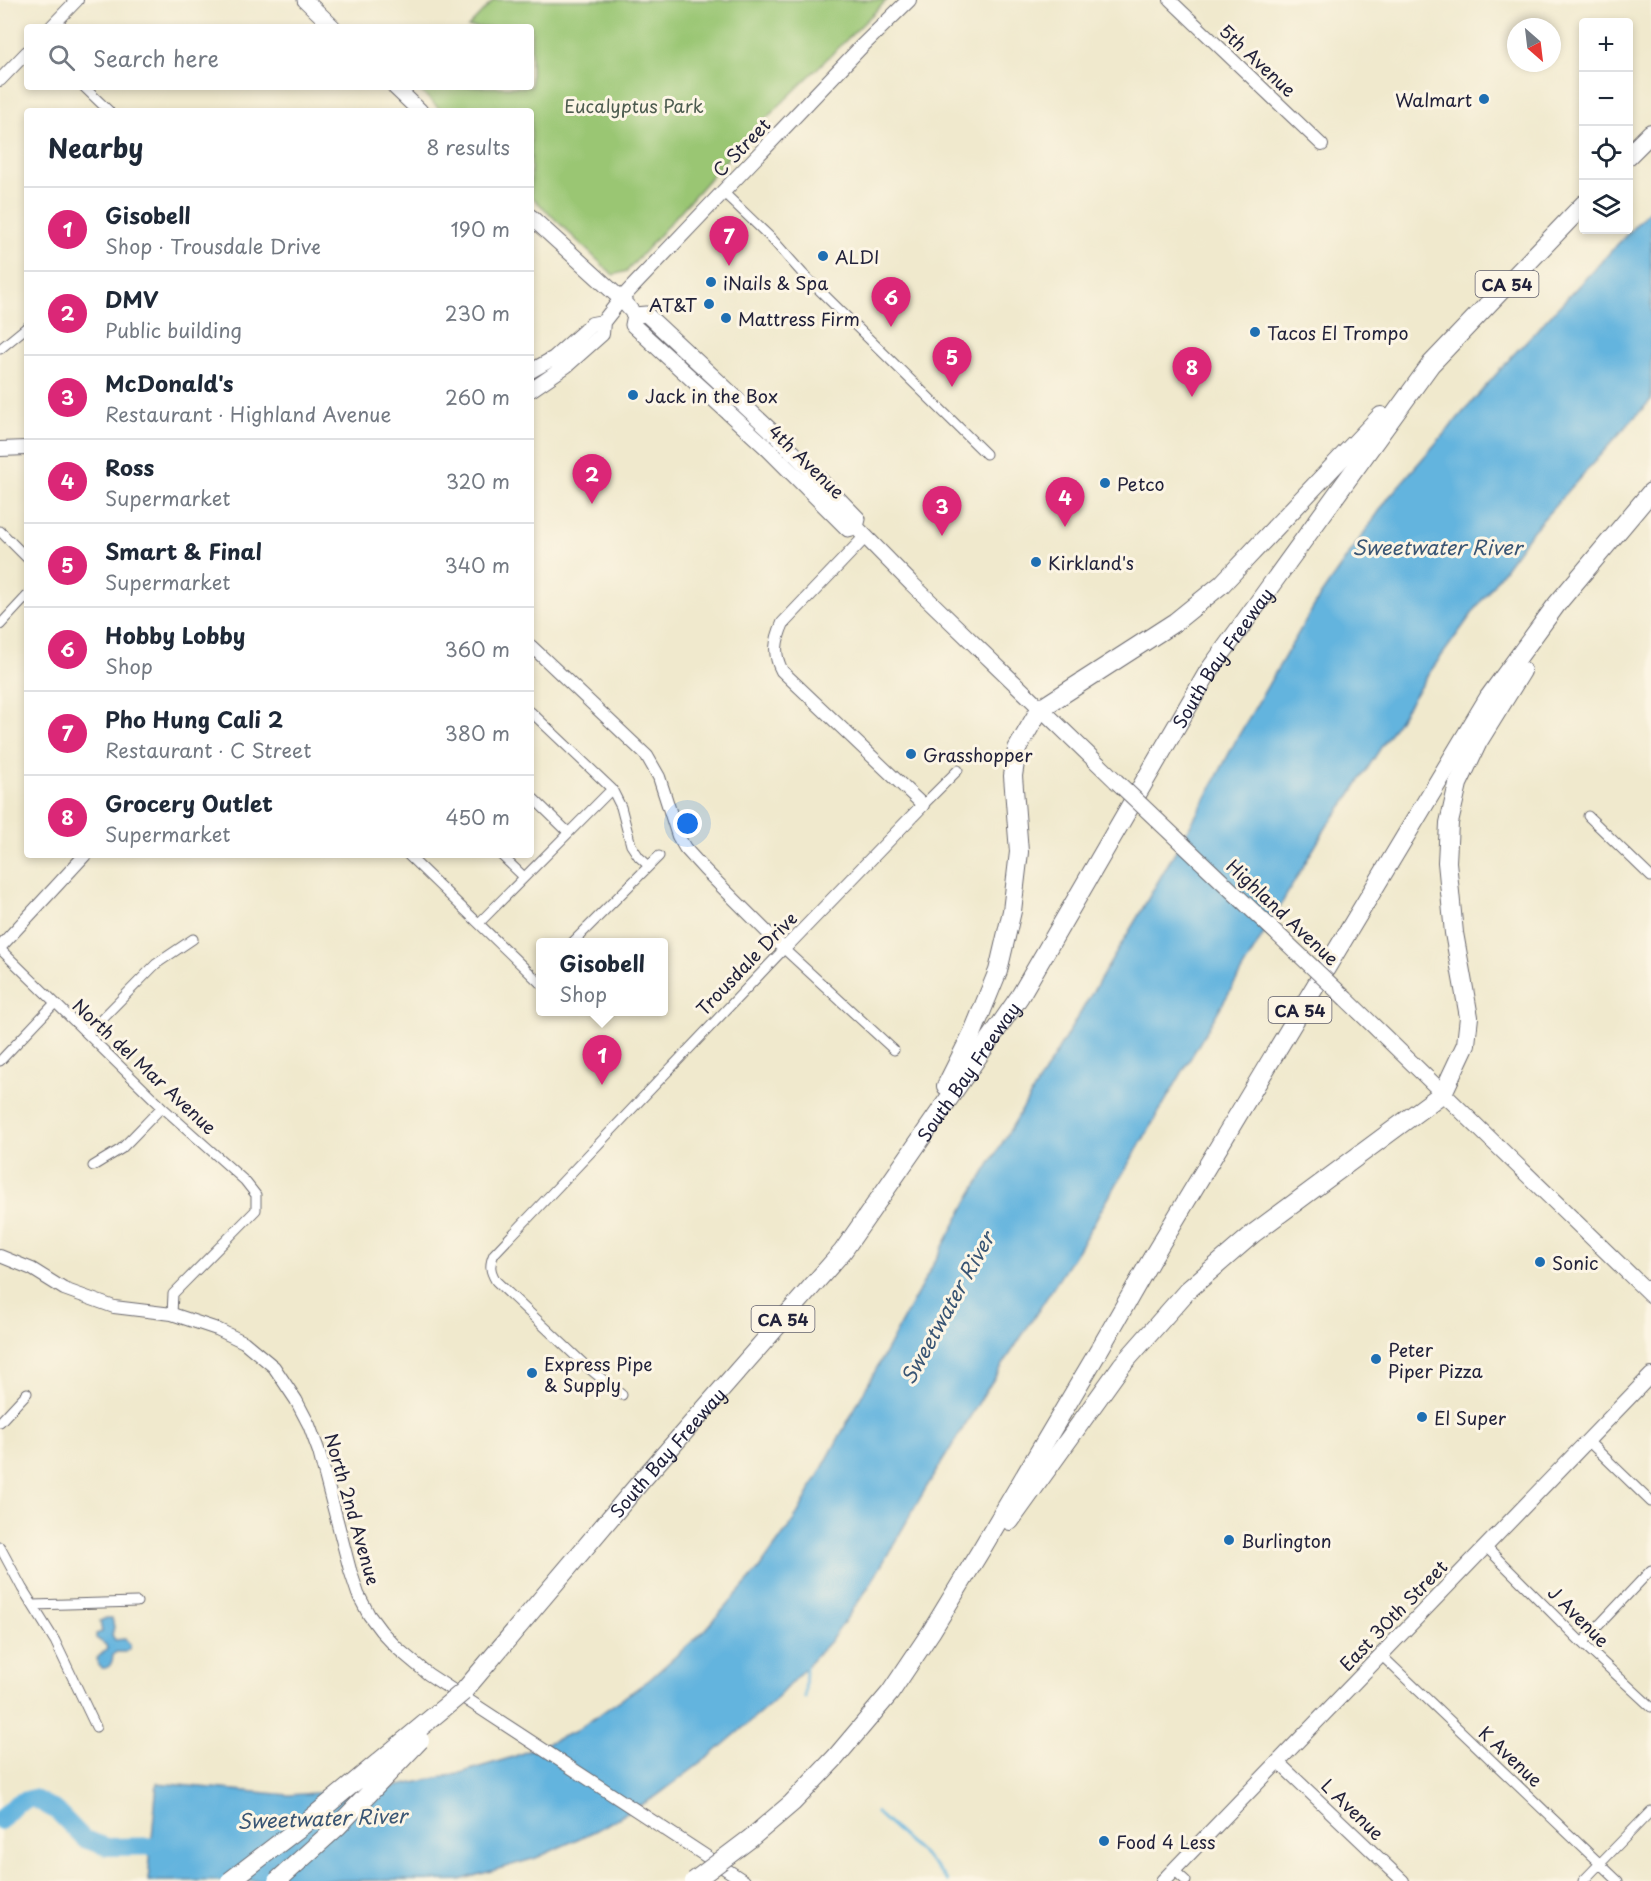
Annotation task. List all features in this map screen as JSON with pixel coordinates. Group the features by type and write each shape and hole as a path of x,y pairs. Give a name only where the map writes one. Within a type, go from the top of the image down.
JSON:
{"highway":[{"path":"1633,152 1651,133"},
{"name":"South Bay Freeway","path":"277,1881 338,1826 395,1768 463,1692 643,1479 843,1251 1020,996 1208,672 1431,364 1579,209"},
{"path":"921,1138 973,1032 998,971 1012,911 1019,852 1013,776 1017,749 1040,709 1175,622 1222,584 1431,364"},
{"name":"CA 54","path":"694,1881 751,1838 792,1803 835,1758 890,1692 931,1632 981,1550 1164,1237 1489,697 1557,604 1651,492"},
{"path":"981,1550 1010,1521 1122,1365 1188,1290 1254,1233 1443,1093 1466,1044 1469,1017 1454,933 1447,862 1449,823 1458,784 1478,742 1510,689 1625,522"},
{"path":"230,1881 303,1825 463,1692"}],"main road":[{"path":"305,0 330,24"},
{"name":"C Street","path":"534,388 552,377 602,334 603,321 621,299 861,47 909,0"},
{"path":"398,90 417,108"},
{"name":"4th Avenue","path":"534,220 621,299 635,315 633,325 767,448 848,529 861,531 886,558"},
{"name":"C Street","path":"534,369 554,357 592,324 603,321"},
{"path":"0,449 24,448"},
{"name":"Highland Avenue","path":"886,558 1040,709 1359,1011 1651,1295"},
{"name":"East 30th Street","path":"1163,1881 1651,1375"}],"street":[{"path":"54,24 76,0"},
{"name":"5th Avenue","path":"1170,0 1322,145"},
{"path":"0,80 24,55"},
{"path":"87,90 106,108"},
{"path":"723,192 986,454"},
{"path":"0,349 24,329"},
{"path":"0,531 24,555"},
{"path":"861,531 783,624 778,635 775,654 783,671 923,805"},
{"path":"0,625 24,599"},
{"path":"534,649 646,756 659,777 678,836 685,848 784,949 894,1050"},
{"path":"534,715 612,789 621,807 631,845 649,866"},
{"name":"Trousdale Drive","path":"622,1395 586,1366 496,1281 492,1274 491,1262 494,1254 958,770"},
{"path":"478,923 612,789"},
{"path":"534,799 568,832"},
{"path":"1588,816 1651,877"},
{"path":"577,938 659,856"},
{"path":"0,948 82,858"},
{"path":"411,858 536,977"},
{"path":"504,858 524,877"},
{"path":"87,1034 156,964 193,939"},
{"name":"North del Mar Avenue","path":"0,948 162,1107 245,1181 256,1195 256,1210 173,1294 172,1314"},
{"path":"0,1061 55,1003"},
{"path":"93,1166 121,1149 162,1107"},
{"name":"North 2nd Avenue","path":"0,1256 32,1269 64,1289 114,1307 172,1314 218,1329 244,1342 274,1367 309,1425 319,1452 353,1580 369,1615 389,1640 428,1674 744,1881"},
{"path":"0,1422 27,1393"},
{"path":"1588,1441 1651,1502"},
{"name":"J Avenue","path":"1485,1546 1582,1643 1651,1707"},
{"path":"0,1547 55,1641 96,1727"},
{"path":"1582,1643 1651,1570"},
{"path":"33,1605 137,1602"},
{"name":"K Avenue","path":"1380,1654 1618,1881"},
{"name":"L Avenue","path":"1278,1762 1403,1881"},
{"path":"1583,1881 1651,1811"},
{"path":"1174,1870 1186,1881"}],"green space":[{"name":"Eucalyptus Park","path":"494,0 887,0 743,141 627,271 613,275 534,199 534,108 439,108 419,90 534,90 534,24 471,24"}],"water":[{"name":"Sweetwater River","path":"1651,209 1651,400 1529,535 1427,676 1351,794 1327,826 1079,1248 984,1394 870,1585 832,1639 772,1703 710,1756 655,1797 595,1831 536,1858 460,1880 148,1881 157,1783 289,1795 394,1787 457,1774 513,1757 574,1732 649,1680 706,1629 758,1570 794,1520 971,1195 1137,918 1236,740 1320,596 1389,497 1513,355 1627,234 1633,234 1633,228"},
{"path":"112,1618 114,1627 112,1635 115,1640 125,1639 130,1644 130,1648 125,1652 116,1652 111,1664 103,1668 97,1658 107,1649 106,1645 96,1638 96,1634 102,1632 100,1621"}],"waterway":[{"path":"805,1698 806,1664"},
{"name":"Sweetwater River","path":"0,1821 17,1803 33,1798 57,1811 84,1839 107,1847 174,1846"},
{"path":"876,1812 936,1867 947,1881"}],"place":[{"name":"Walmart","path":"1484,99"},
{"name":"ALDI","path":"823,256"},
{"name":"Pho Hung Cali 2","path":"729,266"},
{"name":"iNails & Spa","path":"711,282"},
{"name":"AT&T","path":"709,304"},
{"name":"Mattress Firm","path":"726,318"},
{"name":"Hobby Lobby","path":"891,327"},
{"name":"Tacos El Trompo","path":"1255,332"},
{"name":"Smart & Final","path":"952,387"},
{"name":"Jack in the Box","path":"633,395"},
{"name":"Grocery Outlet","path":"1192,397"},
{"name":"Petco","path":"1105,483"},
{"name":"DMV","path":"592,504"},
{"name":"Ross","path":"1065,527"},
{"name":"McDonald's","path":"942,536"},
{"name":"Kirkland's","path":"1036,562"},
{"name":"Grasshopper","path":"911,754"},
{"name":"Gisobell","path":"602,1085"},
{"name":"Sonic","path":"1540,1262"},
{"name":"Peter Piper Pizza","path":"1376,1359"},
{"name":"Express Pipe & Supply","path":"532,1373"},
{"name":"El Super","path":"1422,1417"},
{"name":"Burlington","path":"1229,1540"},
{"name":"Food 4 Less","path":"1104,1841"}]}
